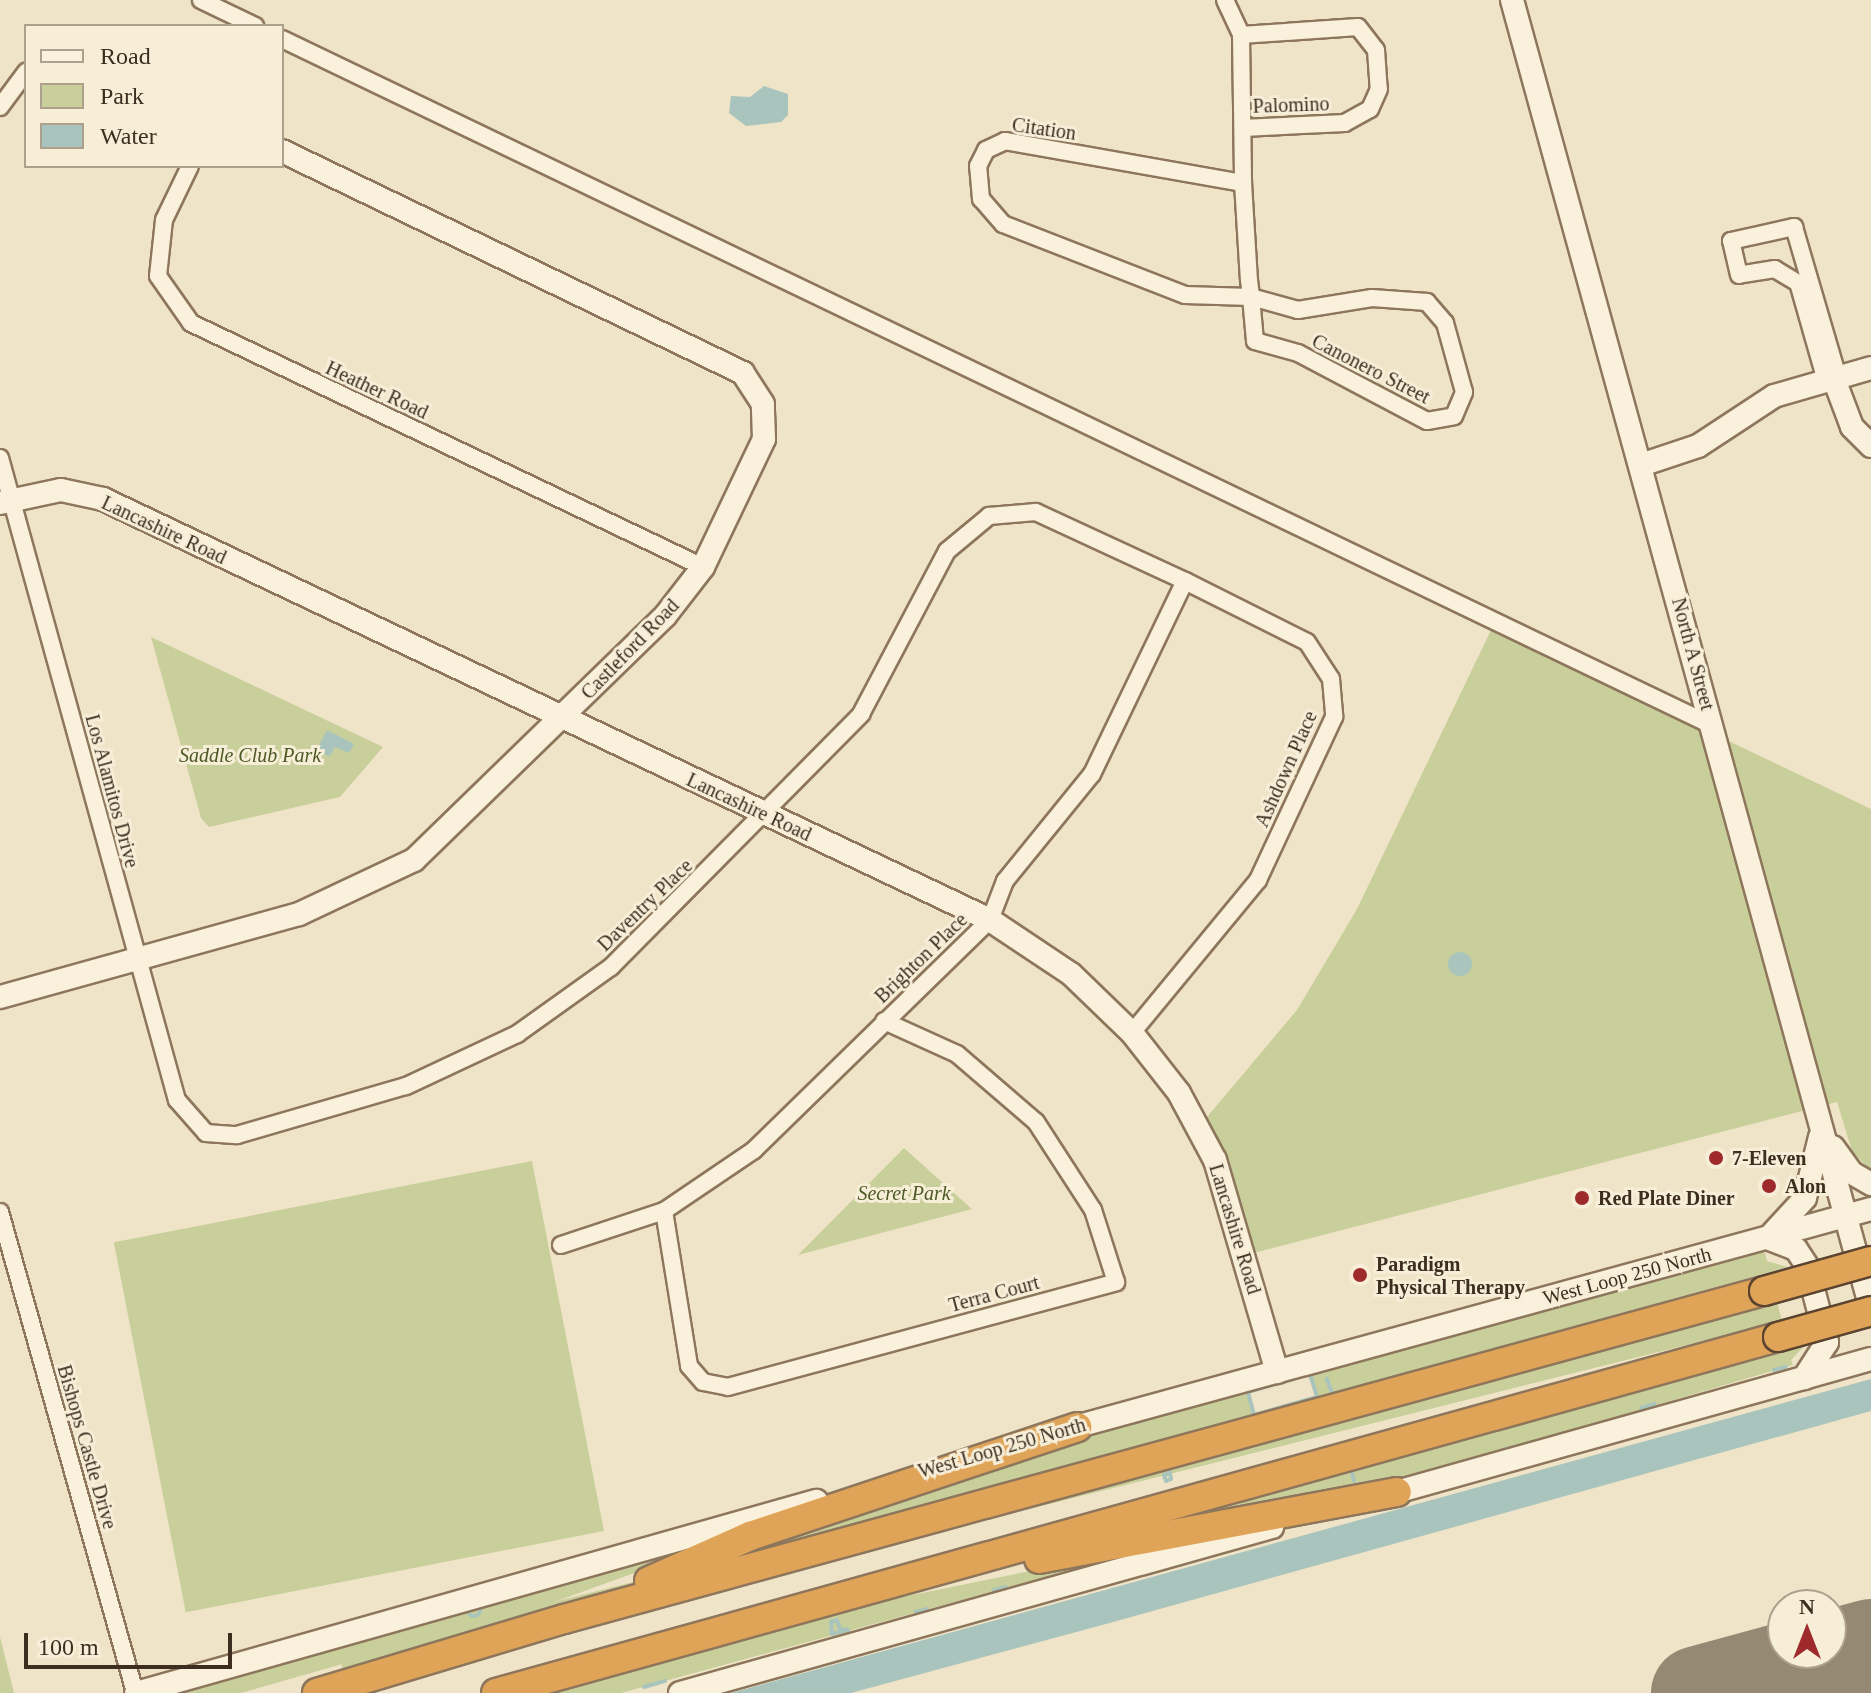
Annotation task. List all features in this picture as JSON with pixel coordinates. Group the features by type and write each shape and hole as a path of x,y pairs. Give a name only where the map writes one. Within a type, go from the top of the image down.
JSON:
{"highway":[{"path":"317,1693 564,1619 1871,1261"},
{"path":"496,1693 1871,1310"},
{"path":"564,1619 750,1536 1077,1427"},
{"path":"834,1600 1397,1492"}],"main road":[{"name":"North A Street","path":"1512,0 1871,1310"},
{"name":"Castleford Road","path":"0,997 299,914 414,860 665,616 703,567 764,439 763,404 743,373 284,152"},
{"path":"1641,465 1698,446 1774,396 1871,368"},
{"path":"1833,379 1852,427 1871,446"},
{"name":"Lancashire Road","path":"6,501 61,490 103,499 990,920 1071,974 1132,1033 1179,1093 1215,1160 1277,1372"},
{"path":"1821,1128 1852,1173 1871,1184"},
{"path":"1767,1238 1789,1221 1805,1198 1821,1128"},
{"name":"West Loop 250 North","path":"136,1693 1077,1427 1871,1209"},
{"path":"1767,1238 1796,1249 1807,1266 1827,1342 1804,1378"},
{"path":"680,1693 1871,1359"}],"street":[{"path":"201,0 251,24"},
{"path":"1225,0 1241,35 1243,183 1251,297"},
{"name":"Palomino","path":"1241,35 1358,27 1376,50 1379,89 1370,109 1345,123 1243,128"},
{"path":"284,40 1713,726"},
{"path":"0,107 24,75"},
{"name":"Citation","path":"1243,183 1005,141 986,150 978,166 981,199 1003,224 1185,295 1251,297"},
{"name":"Heather Road","path":"189,168 164,220 158,276 191,323 703,567"},
{"path":"1804,280 1775,269 1739,275 1729,242 1792,226 1833,379"},
{"name":"Canonero Street","path":"1251,297 1298,310 1372,298 1427,302 1445,323 1464,392 1454,416 1427,421 1298,353 1255,341 1251,297"},
{"name":"Los Alamitos Drive","path":"0,458 6,501 177,1100 198,1129"},
{"name":"Ashdown Place","path":"984,518 1036,512 1185,581 1307,642 1331,679 1334,717 1258,880 1132,1033"},
{"name":"Daventry Place","path":"198,1129 237,1135 406,1086 517,1034 611,967 766,816 861,714 947,551 984,518"},
{"name":"Brighton Place","path":"561,1245 664,1211 754,1150 990,920 1005,881 1092,774 1185,581"},
{"name":"Terra Court","path":"664,1211 689,1366 703,1382 728,1387 1116,1282 1093,1210 1036,1122 957,1054 884,1021"},
{"name":"Bishops Castle Drive","path":"0,1212 136,1693"}],"green space":[{"path":"1492,628 1871,809 1871,1171 1852,1151 1837,1102 1254,1253 1207,1117 1297,1010 1357,909"},
{"name":"Saddle Club Park","path":"151,637 383,747 340,797 209,827 201,818"},
{"name":"Secret Park","path":"904,1148 972,1209 798,1255"},
{"path":"532,1161 604,1531 186,1612 114,1242"},
{"path":"1764,1249 1767,1261 1788,1267 1317,1397 1310,1374"},
{"path":"1776,1297 1782,1321 345,1680 339,1655"},
{"path":"1809,1341 1791,1360 1793,1365 1500,1451 1332,1496 1170,1523"},
{"path":"1248,1392 1254,1415 751,1554 748,1546 1001,1458"},
{"path":"728,1539 535,1609 241,1693 165,1693"},
{"path":"1084,1560 1084,1566 1032,1581 621,1693 543,1693 848,1608"},
{"path":"0,1637 14,1693 0,1693"}],"water":[{"path":"764,86 788,94 788,115 781,122 746,126 729,113 731,96 750,97"},
{"path":"327,730 354,744 349,753 335,747 330,756 315,752"},
{"path":"1460,952 1469,955 1472,964 1469,973 1460,976 1451,973 1448,964 1451,955"},
{"path":"1871,1379 1871,1411 1106,1624 851,1693 731,1693"}],"waterway":[{"path":"1489,1325 1524,1315"},
{"path":"1774,1370 1786,1367"},
{"path":"1310,1374 1317,1397 1254,1415 1248,1392 1310,1374"},
{"path":"1327,1379 1332,1393"},
{"path":"1641,1408 1654,1404"},
{"path":"1134,1423 1146,1419"},
{"path":"1500,1451 1513,1447"},
{"path":"1351,1468 1354,1481"},
{"path":"1170,1473 1171,1479 1166,1481 1164,1475 1170,1473"},
{"path":"994,1590 1006,1587"},
{"path":"474,1604 480,1610 474,1616 468,1610 474,1604"},
{"path":"916,1612 927,1609"},
{"path":"837,1620 840,1629 848,1630 832,1634 831,1622 837,1620"},
{"path":"644,1687 665,1681"}],"runway":[{"path":"1698,1693 1871,1646"}],"place":[{"name":"7-Eleven","path":"1716,1158"},
{"name":"Alon","path":"1769,1186"},
{"name":"Red Plate Diner","path":"1582,1198"},
{"name":"Paradigm Physical Therapy","path":"1360,1275"}]}
